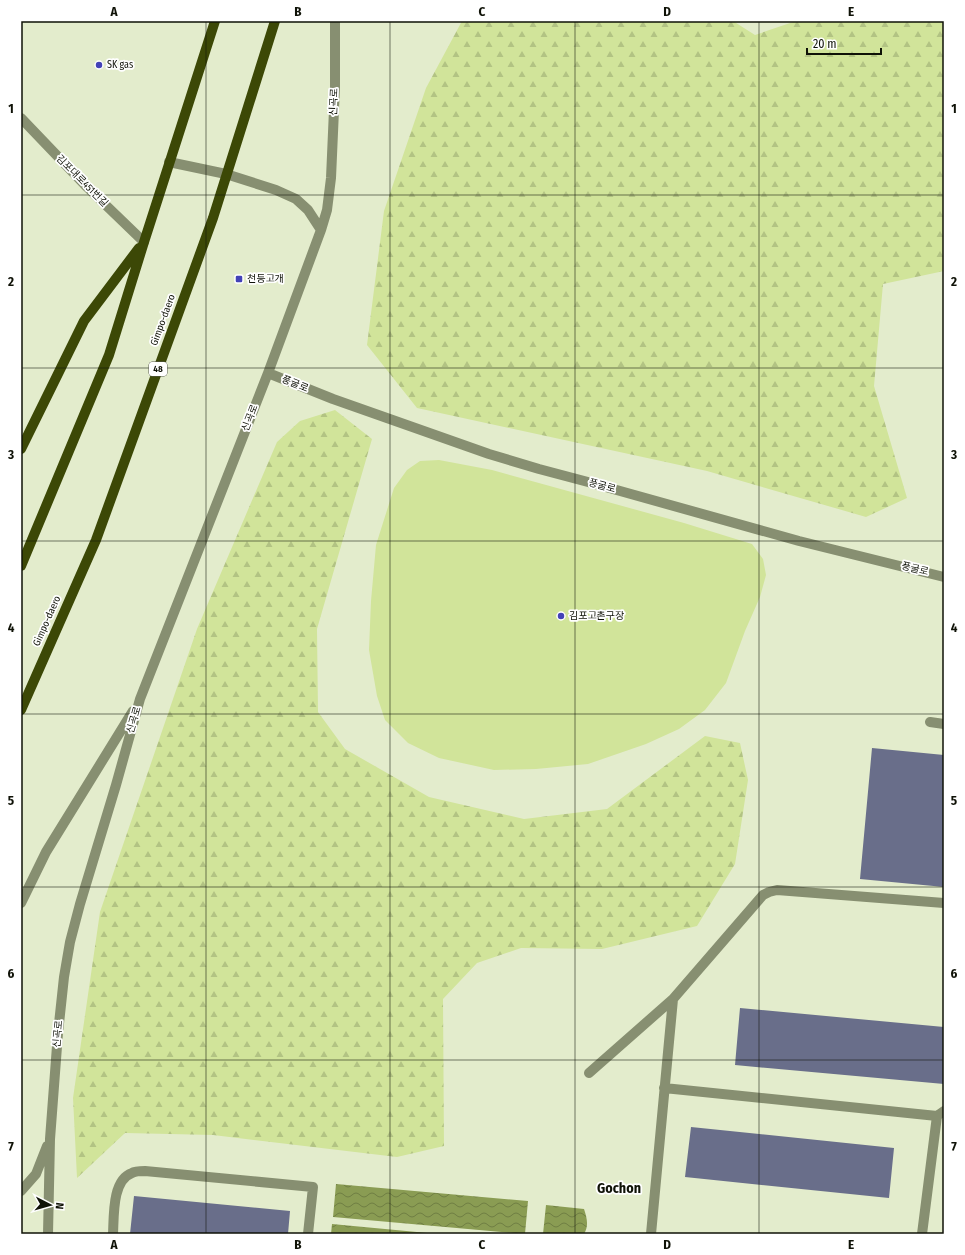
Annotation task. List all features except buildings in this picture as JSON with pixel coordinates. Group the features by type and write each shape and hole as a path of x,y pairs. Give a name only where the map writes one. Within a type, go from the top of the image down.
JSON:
{"main road":[{"path":"21,566 110,355 169,162 215,21"},
{"name":"Gimpo-daero","path":"21,710 96,540 213,218 275,21"},
{"path":"21,449 84,321 144,242"}],"street":[{"name":"신곡로","path":"48,1234 50,1138 58,1033 64,977 70,942 140,699 268,373 327,210 331,178 335,87 335,21"},
{"name":"김포대로451번길","path":"21,118 87,187 144,242"},
{"path":"169,162 226,174 276,190 296,199 308,210 321,230"},
{"name":"풍굴로","path":"268,373 340,402 489,454 799,541 944,576"},
{"path":"21,903 46,852 140,699"},
{"path":"930,722 944,724"},
{"path":"589,1073 673,999 763,896 769,892 777,890 944,903"},
{"path":"651,1234 673,999"},
{"path":"664,1088 940,1114 922,1234"},
{"path":"21,1191 36,1174 50,1138"},
{"path":"113,1234 117,1189 123,1179 132,1173 145,1171 313,1187 308,1234"}],"green space":[{"path":"462,21 733,21 755,35 796,21 944,21 944,271 883,284 874,386 907,498 866,517 707,471 417,408 367,345 384,211 426,88"},
{"path":"335,410 372,439 317,629 318,712 345,749 429,797 524,819 607,809 705,736 740,743 748,780 735,864 697,926 602,949 521,948 477,963 443,999 444,1146 397,1157 213,1135 125,1133 77,1178 73,1098 100,912 197,629 277,442 300,421"},
{"name":"김포고촌구장","path":"439,460 492,470 684,523 752,544 763,559 766,575 760,597 745,631 726,683 705,710 679,729 646,744 588,764 536,769 494,770 439,758 408,743 385,720 377,696 369,650 371,601 376,545 394,488 407,470 420,461"}],"water":[{"path":"336,1184 528,1201 525,1234 333,1217"},
{"path":"546,1205 584,1209 587,1228 584,1234 543,1234"},
{"path":"332,1224 438,1234 331,1234"}],"place":[{"name":"SK gas","path":"99,65"},
{"name":"천등고개","path":"239,279"},
{"name":"김포고촌구장","path":"561,616"}],"district":[{"name":"Gochon","path":"619,1188"}]}
